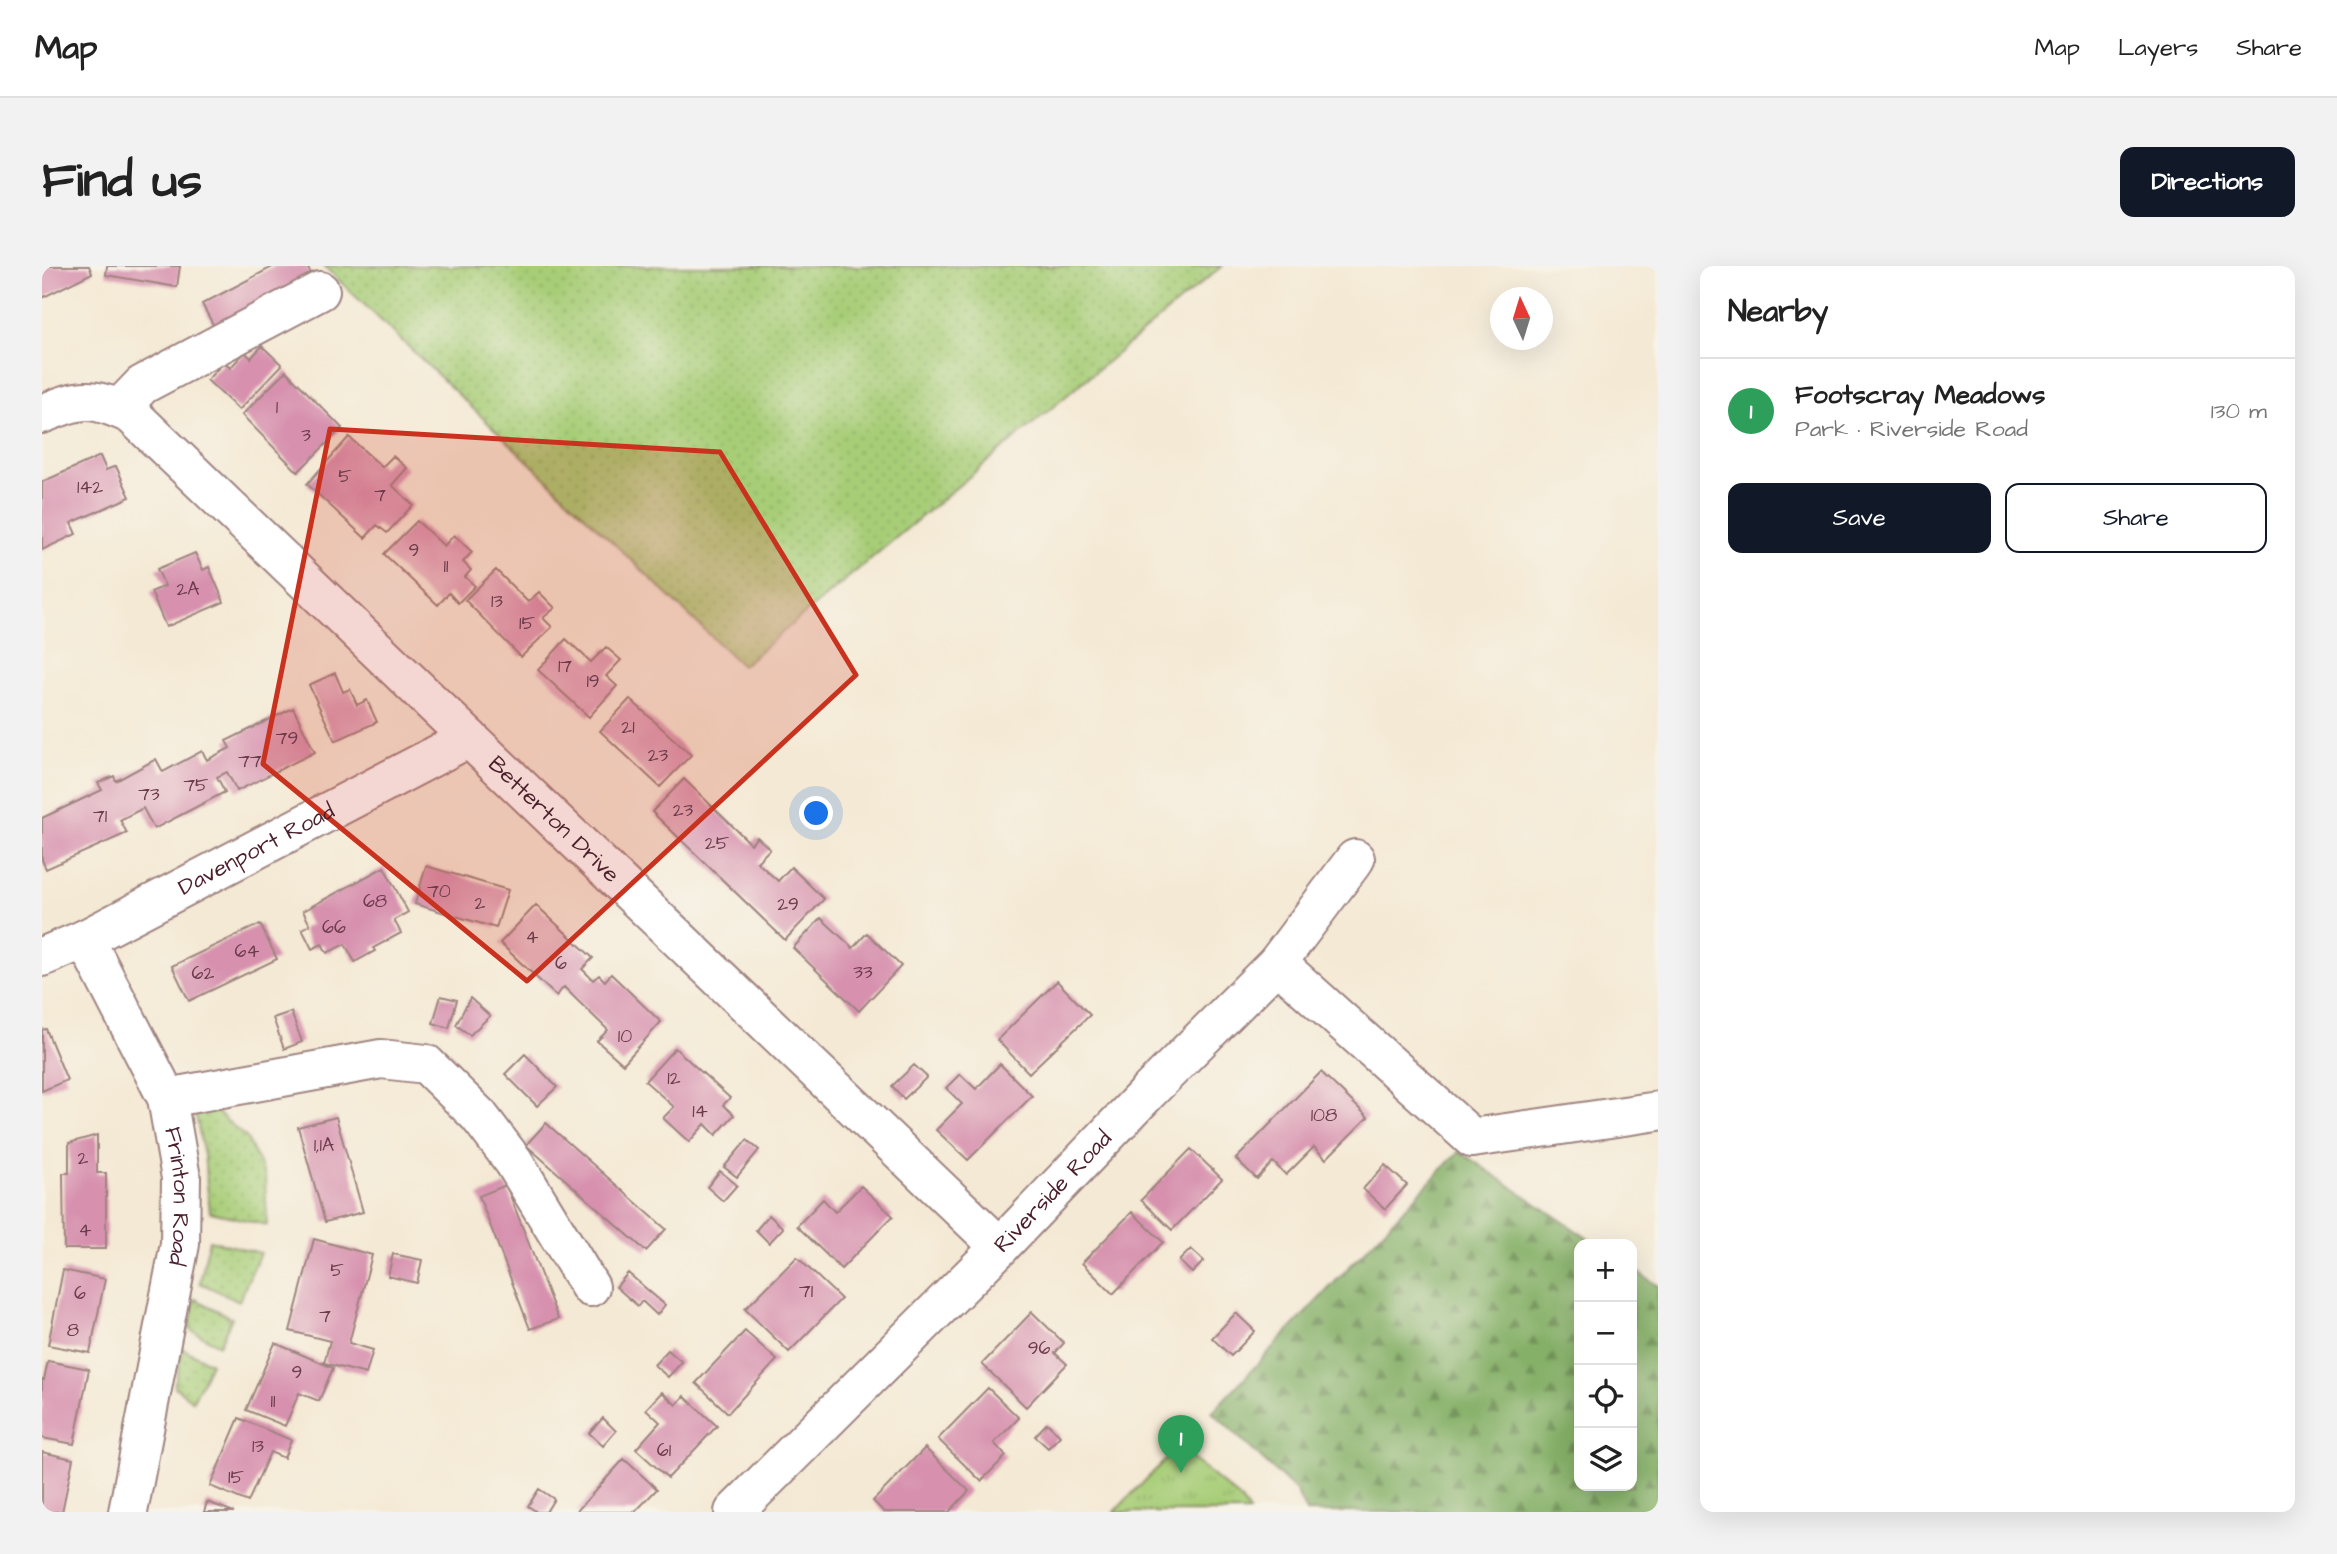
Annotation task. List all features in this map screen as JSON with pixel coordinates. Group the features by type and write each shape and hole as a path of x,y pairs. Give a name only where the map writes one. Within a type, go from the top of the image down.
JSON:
{"street":[{"path":"42,414 72,401 110,405 142,385 320,291"},
{"name":"Betterton Drive","path":"110,405 132,415 1000,1247"},
{"name":"Davenport Road","path":"42,957 85,939 469,738"},
{"name":"Riverside Road","path":"734,1512 1000,1247 1149,1091 1277,963 1355,859"},
{"name":"Frinton Road","path":"85,939 167,1098 181,1178 180,1244 128,1512"},
{"path":"1277,963 1472,1138 1658,1111"},
{"path":"167,1098 381,1059 426,1064 479,1116 514,1162 590,1287"}],"highlighted area":[{"path":"330,429 720,452 856,675 527,981 263,764"}],"green space":[{"path":"324,266 1222,266 742,666"},
{"path":"204,1101 247,1138 265,1176 267,1225 210,1212 204,1156 193,1102"},
{"path":"1459,1151 1589,1239 1574,1239 1574,1491 1637,1491 1637,1271 1658,1286 1658,1512 1306,1512 1296,1491 1212,1412"},
{"path":"209,1240 260,1253 239,1301 200,1283"},
{"path":"195,1299 232,1318 219,1345 189,1329"},
{"path":"183,1349 211,1363 193,1401 174,1386"},
{"path":"1178,1447 1239,1498 1249,1512 1114,1512"}],"building":[{"path":"42,266 89,266 92,273 42,298"},
{"path":"107,266 180,266 177,287 106,275"},
{"path":"274,266 307,266 314,280 217,332 202,304"},
{"path":"262,346 282,365 239,410 207,380 224,362 230,368 245,352 251,358"},
{"path":"286,371 342,428 298,472 242,415"},
{"path":"349,437 382,467 393,456 407,468 392,485 413,505 387,533 377,525 365,538 307,484"},
{"path":"100,456 106,470 116,466 130,497 71,523 76,534 42,550 42,482"},
{"path":"417,521 444,546 454,535 472,552 463,562 471,570 465,577 475,586 458,603 449,593 438,605 384,554"},
{"path":"195,553 203,570 209,567 224,602 166,627 151,592 165,586 157,569"},
{"path":"496,570 528,602 539,592 555,608 543,618 552,627 521,657 465,600"},
{"path":"566,639 591,662 606,647 621,660 606,676 617,686 589,717 538,670"},
{"path":"335,673 343,692 350,689 357,705 367,700 377,722 335,741 309,685"},
{"path":"630,699 691,755 660,787 600,731"},
{"path":"293,708 315,752 237,791 227,772 217,777 225,792 154,829 143,808 120,820 127,833 46,869 42,860 42,818 102,790 98,783 114,776 116,781 156,759 163,772 202,751 207,760 230,748 226,741"},
{"path":"684,779 751,844 757,837 770,849 757,862 778,881 791,867 824,899 785,940 652,812"},
{"path":"426,866 508,890 496,928 415,904"},
{"path":"384,867 408,912 394,920 401,933 373,948 375,951 355,962 345,944 327,953 322,944 312,949 302,929 310,925 303,911"},
{"path":"536,905 593,958 582,969 593,980 599,975 605,981 611,974 661,1022 623,1064 597,1041 608,1030 564,987 556,996 500,943"},
{"path":"821,918 853,948 867,933 901,966 859,1011 793,948"},
{"path":"260,924 277,959 189,1001 172,966"},
{"path":"1057,981 1090,1015 1029,1073 997,1040"},
{"path":"441,996 457,1000 449,1028 433,1023"},
{"path":"470,998 490,1016 470,1035 456,1025"},
{"path":"291,1012 302,1042 284,1049 273,1018"},
{"path":"46,1029 67,1080 42,1091 42,1030"},
{"path":"675,1048 730,1098 723,1105 734,1115 716,1135 705,1124 689,1142 663,1118 674,1107 645,1081"},
{"path":"525,1054 557,1087 537,1106 505,1074"},
{"path":"1000,1064 1032,1096 968,1160 936,1130 962,1104 946,1088 960,1074 976,1089"},
{"path":"914,1065 927,1077 904,1099 892,1086"},
{"path":"1321,1072 1368,1117 1326,1159 1314,1147 1286,1175 1273,1162 1257,1179 1236,1159"},
{"path":"336,1117 363,1212 325,1222 298,1127"},
{"path":"546,1123 666,1229 646,1251 526,1145"},
{"path":"97,1135 97,1173 106,1173 106,1249 64,1249 63,1173 69,1173 69,1143"},
{"path":"747,1140 759,1150 737,1177 724,1167"},
{"path":"1191,1149 1222,1179 1172,1230 1141,1200"},
{"path":"1385,1165 1407,1185 1385,1209 1363,1189"},
{"path":"720,1171 737,1185 723,1201 707,1187"},
{"path":"506,1185 558,1319 530,1329 479,1196"},
{"path":"861,1186 893,1216 841,1269 797,1226 823,1199 835,1212"},
{"path":"1132,1212 1163,1242 1113,1294 1082,1263"},
{"path":"769,1215 783,1228 769,1243 756,1230"},
{"path":"314,1239 372,1255 349,1343 373,1350 366,1374 324,1363 330,1341 290,1331"},
{"path":"1191,1249 1204,1261 1192,1273 1179,1261"},
{"path":"393,1254 422,1260 417,1283 388,1276"},
{"path":"797,1257 841,1299 789,1352 745,1309"},
{"path":"63,1270 105,1279 90,1353 48,1345"},
{"path":"628,1273 665,1305 657,1315 642,1301 638,1306 616,1287"},
{"path":"1032,1312 1064,1343 1055,1353 1067,1364 1026,1407 982,1364"},
{"path":"1236,1313 1255,1331 1231,1356 1212,1338"},
{"path":"745,1331 777,1360 728,1413 696,1383"},
{"path":"275,1343 333,1368 319,1401 299,1393 285,1426 246,1410"},
{"path":"668,1350 682,1362 668,1377 654,1365"},
{"path":"48,1361 89,1369 74,1444 42,1438 42,1379 44,1380"},
{"path":"988,1388 1019,1418 994,1443 1006,1456 981,1481 938,1439"},
{"path":"662,1392 676,1405 684,1396 717,1426 668,1478 636,1449 660,1422 646,1409"},
{"path":"239,1418 291,1440 284,1458 270,1452 248,1502 210,1486"},
{"path":"603,1418 616,1431 603,1446 589,1433"},
{"path":"1047,1423 1060,1436 1048,1448 1035,1436"},
{"path":"925,1448 969,1491 949,1512 884,1512 873,1501"},
{"path":"42,1452 73,1459 62,1512 42,1512"},
{"path":"624,1459 657,1489 635,1512 576,1512"},
{"path":"539,1489 554,1499 546,1512 537,1512 528,1506"},
{"path":"207,1502 234,1512 204,1512"}],"place":[{"name":"Footscray Meadows","path":"1181,1473"}]}
